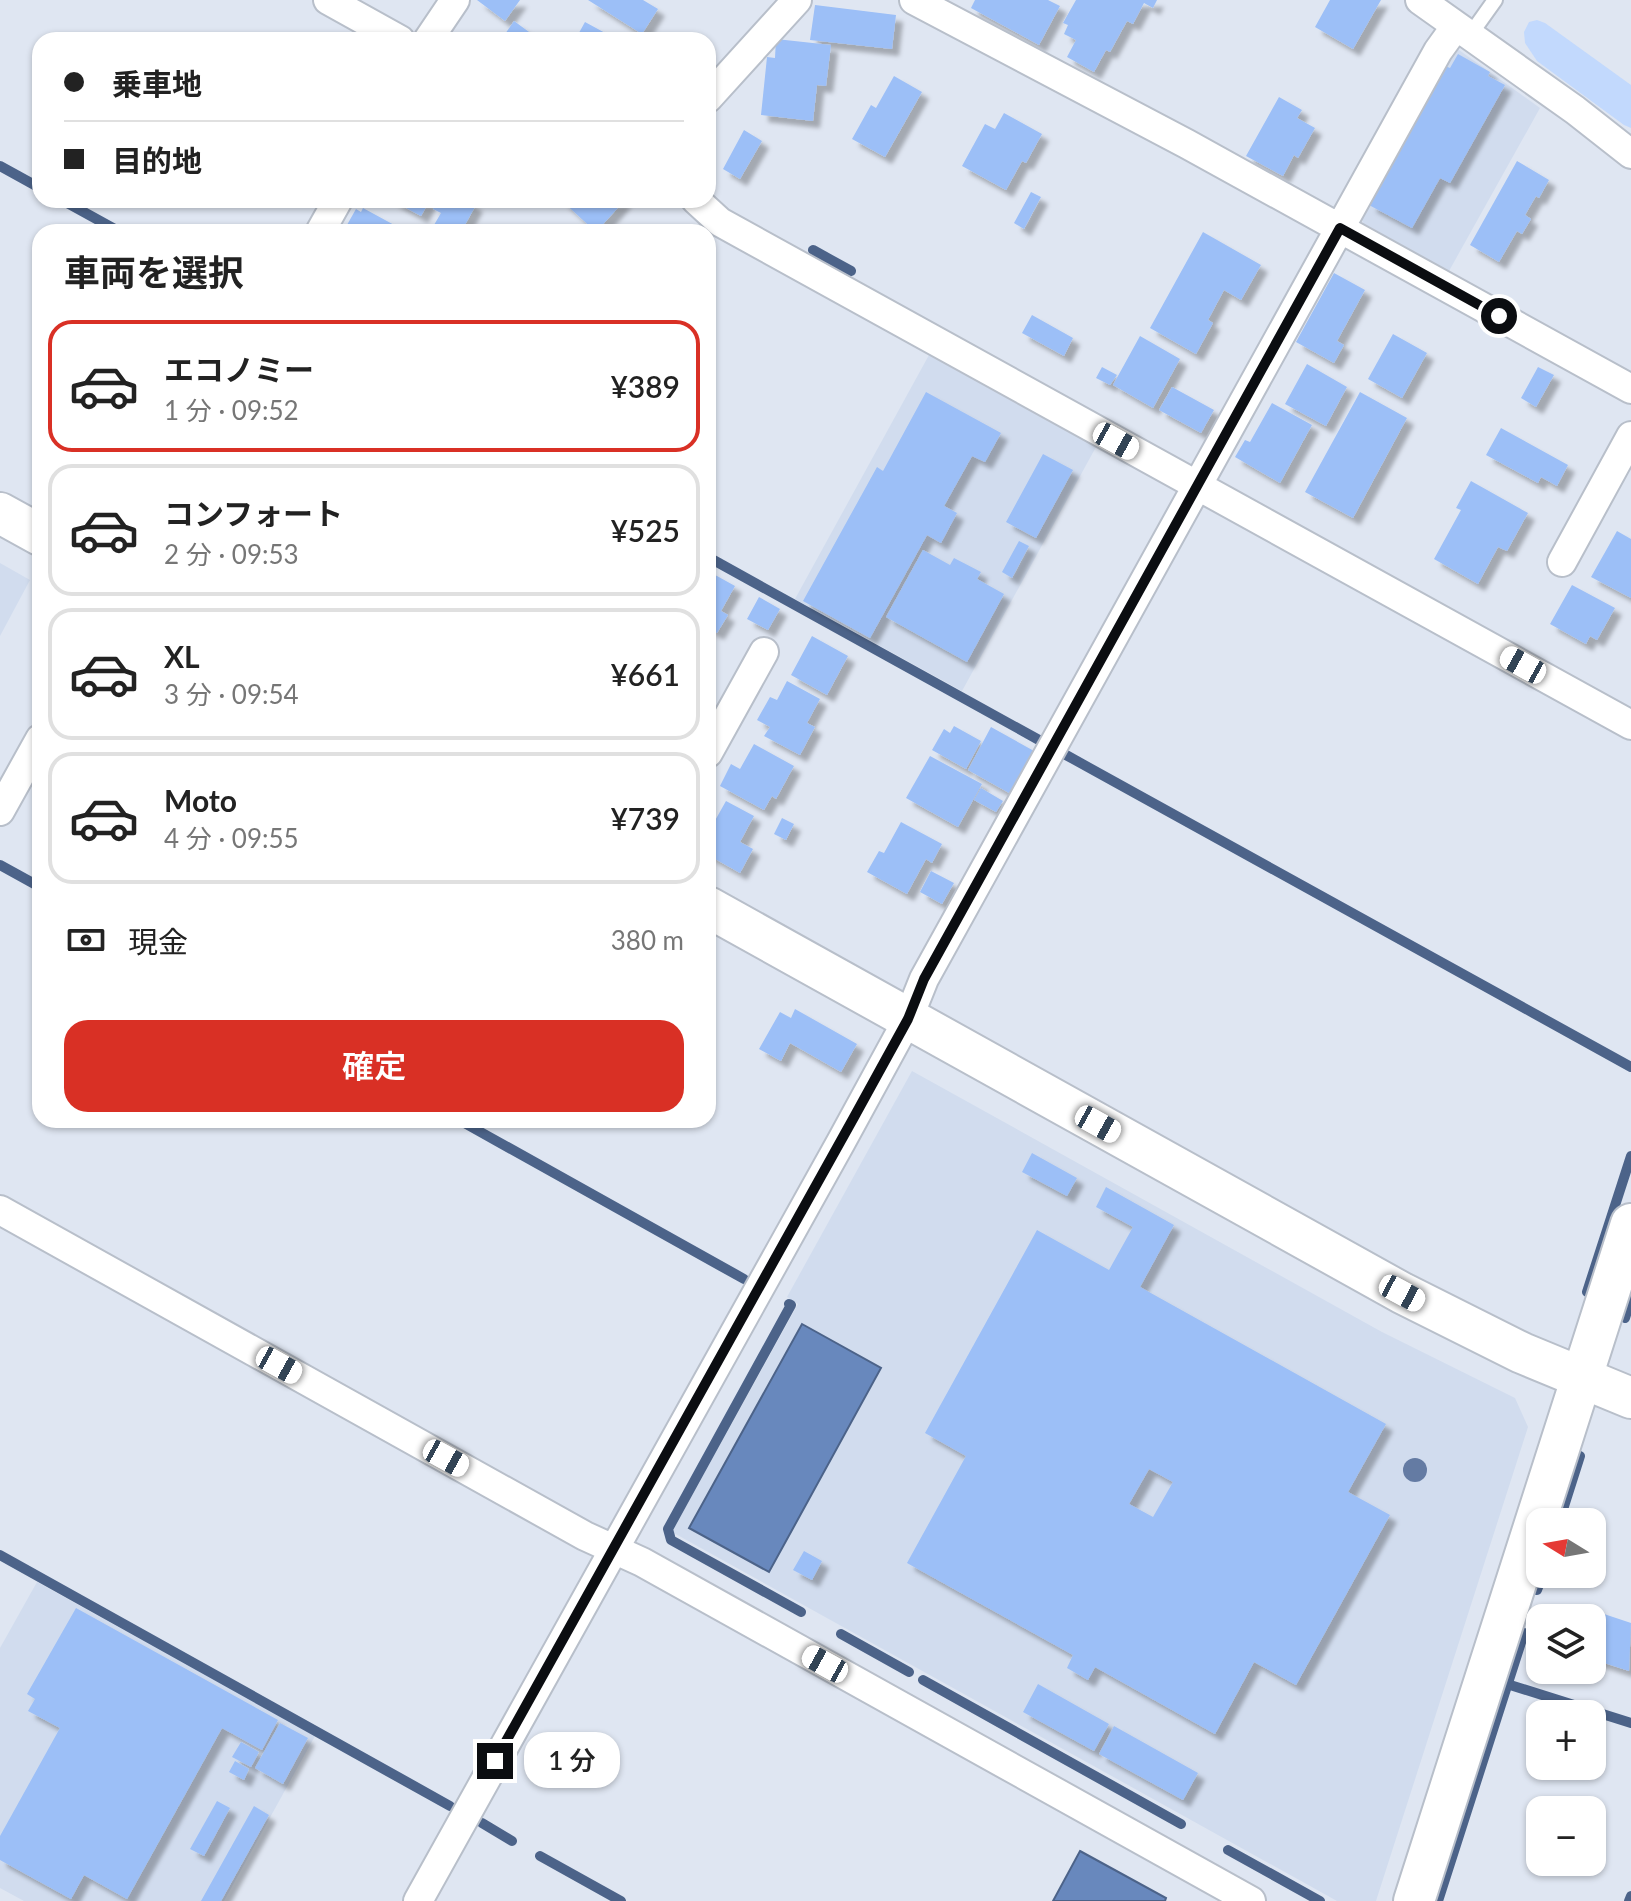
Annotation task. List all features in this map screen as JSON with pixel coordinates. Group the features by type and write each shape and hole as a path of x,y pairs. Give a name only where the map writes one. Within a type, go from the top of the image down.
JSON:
{"street":[{"path":"328,0 386,32"},
{"path":"434,32 455,0"},
{"path":"716,89 797,0"},
{"path":"914,0 952,9 1187,144 1631,389"},
{"path":"1420,0 1575,110 1631,154"},
{"path":"418,1901 908,1019 924,979 1438,51 1463,30"},
{"path":"705,208 720,222 1631,725"},
{"path":"1562,562 1631,436"},
{"path":"0,513 32,531"},
{"path":"716,739 764,652"},
{"path":"0,811 32,753"},
{"path":"716,911 1402,1293 1482,1334 1631,1398"},
{"path":"0,1210 585,1536 655,1569 1251,1901"},
{"path":"1414,1901 1631,1224"}],"lane":[{"path":"1463,30 1495,0"}],"shaded area":[{"path":"1537,20 1631,85 1631,128 1537,61 1525,43 1524,32 1529,22"},
{"path":"1459,50 1540,108 1449,271 1363,223 1360,213 1449,52"},
{"path":"929,355 1096,447 962,691 795,599"},
{"path":"0,563 30,580 0,636"},
{"path":"912,1071 1382,1332 1515,1398 1528,1427 1376,1901 1337,1901 672,1532 798,1304 787,1297"},
{"path":"802,1324 881,1368 769,1572 689,1528"},
{"path":"37,1582 315,1736 224,1901 24,1901 0,1888 0,1648"},
{"path":"1080,1851 1166,1898 1165,1901 1053,1901"}],"building":[{"path":"477,0 520,0 505,21"},
{"path":"588,0 643,0 658,9 643,32"},
{"path":"975,0 1048,0 1060,6 1039,45 971,8"},
{"path":"1076,0 1157,0 1153,8 1144,3 1133,24 1127,21 1110,52 1106,50 1094,72 1067,57 1076,40 1064,34 1068,25 1063,23"},
{"path":"1330,0 1381,0 1353,49 1315,27"},
{"path":"815,5 896,15 892,49 810,40"},
{"path":"514,21 529,32 506,32"},
{"path":"585,22 603,32 579,32"},
{"path":"776,39 831,45 826,86 817,85 813,121 761,115 767,57 775,58"},
{"path":"1458,54 1490,72 1488,76 1505,85 1450,183 1440,178 1412,228 1369,205 1445,66 1450,68"},
{"path":"894,76 922,92 885,157 852,139 871,105 876,108"},
{"path":"1279,97 1302,110 1297,118 1315,128 1298,158 1294,155 1283,176 1246,156"},
{"path":"1004,113 1042,134 1006,190 962,166 985,124 995,129"},
{"path":"744,130 762,141 740,179 723,169"},
{"path":"1517,161 1549,180 1525,215 1531,219 1522,234 1517,231 1499,262 1470,245"},
{"path":"1031,192 1041,197 1024,229 1014,223"},
{"path":"363,208 392,224 348,224 356,209 361,212"},
{"path":"406,208 426,208 421,216"},
{"path":"474,208 465,224 435,224 441,213 433,209"},
{"path":"570,208 618,208 603,224 587,224"},
{"path":"1203,232 1261,265 1241,300 1224,290 1208,320 1213,323 1196,354 1150,328"},
{"path":"1334,273 1365,290 1337,341 1344,345 1334,363 1296,342"},
{"path":"1032,315 1073,338 1064,356 1022,333"},
{"path":"1393,334 1427,353 1402,398 1368,379"},
{"path":"1140,336 1180,359 1153,408 1113,385"},
{"path":"1307,364 1347,387 1326,426 1285,404"},
{"path":"1102,367 1117,375 1110,385 1096,378"},
{"path":"1538,367 1554,375 1536,407 1521,398"},
{"path":"1172,387 1214,410 1201,433 1159,410"},
{"path":"926,392 1001,433 985,462 972,456 944,506 957,513 941,543 927,535 870,638 803,601 877,467 883,471"},
{"path":"1360,392 1407,418 1353,518 1305,492"},
{"path":"1272,403 1312,425 1280,483 1235,457 1245,440 1250,442"},
{"path":"1501,428 1568,465 1557,486 1541,477 1538,483 1486,455"},
{"path":"1043,454 1073,470 1036,538 1006,522"},
{"path":"1471,481 1528,513 1507,551 1498,547 1478,584 1434,559 1461,510 1456,508"},
{"path":"1617,531 1631,539 1631,598 1591,577"},
{"path":"1019,541 1029,546 1012,578 1002,572"},
{"path":"923,550 950,565 954,558 981,572 977,579 1004,594 967,662 886,617"},
{"path":"716,575 735,586 721,611 728,615 717,633"},
{"path":"1572,585 1615,608 1597,640 1590,636 1586,644 1550,624"},
{"path":"759,597 780,609 768,630 747,619"},
{"path":"812,636 848,656 827,695 791,675"},
{"path":"787,681 820,699 807,723 815,727 800,755 764,736 770,727 757,720 770,697 777,700"},
{"path":"954,726 981,741 966,769 932,750 944,729 950,733"},
{"path":"991,727 1034,751 1011,794 968,770"},
{"path":"754,744 794,766 776,799 772,796 764,810 720,786 731,764 740,769"},
{"path":"930,756 982,784 958,827 906,798"},
{"path":"981,788 1003,801 996,812 974,800"},
{"path":"726,801 754,816 740,842 753,849 740,873 716,860 716,819"},
{"path":"782,818 794,824 786,840 774,834"},
{"path":"901,822 942,844 932,863 926,859 907,894 867,872 879,851 884,853"},
{"path":"931,871 954,883 942,904 920,892"},
{"path":"795,1009 857,1044 841,1072 790,1043 781,1061 759,1049 780,1012 791,1018"},
{"path":"1032,1153 1077,1178 1067,1196 1022,1172"},
{"path":"1106,1187 1174,1225 1140,1287 1386,1424 1348,1492 1390,1515 1296,1685 1254,1662 1215,1734 1095,1667 1088,1680 1067,1668 1073,1655 907,1563 966,1456 925,1433 1037,1230 1109,1270 1133,1227 1096,1207","holes":["1149,1469 1173,1482 1153,1517 1129,1504"]},
{"path":"804,1551 822,1561 812,1580 793,1570"},
{"path":"76,1608 278,1720 262,1750 222,1728 127,1899 84,1875 71,1899 0,1860 0,1836 60,1728 28,1711 35,1699 27,1694"},
{"path":"1606,1615 1631,1623 1629,1671 1606,1664"},
{"path":"1038,1684 1109,1724 1094,1751 1023,1712"},
{"path":"280,1723 308,1738 283,1784 255,1768"},
{"path":"1114,1726 1198,1773 1183,1800 1099,1754"},
{"path":"241,1742 259,1752 251,1767 232,1757"},
{"path":"235,1761 249,1769 244,1780 229,1772"},
{"path":"217,1801 230,1808 204,1856 190,1849"},
{"path":"254,1806 269,1815 221,1901 201,1901"}],"waterway":[{"path":"0,166 32,184"},
{"path":"76,208 106,224"},
{"path":"813,250 851,271"},
{"path":"716,561 1039,740"},
{"path":"1066,755 1631,1067"},
{"path":"0,865 32,883"},
{"path":"473,1128 744,1279"},
{"path":"1587,1292 1631,1156"},
{"path":"1625,1318 1631,1299"},
{"path":"789,1304 668,1529 671,1540 801,1612"},
{"path":"1563,1508 1580,1456"},
{"path":"0,1555 450,1806"},
{"path":"1438,1901 1524,1633"},
{"path":"841,1634 909,1672"},
{"path":"923,1680 1181,1824"},
{"path":"1507,1684 1631,1723"},
{"path":"482,1823 512,1841"},
{"path":"1228,1850 1320,1901"},
{"path":"540,1856 621,1901"},
{"path":"1629,1901 1631,1896"}],"route":[{"path":"495,1761 853,1119 908,1019 924,979 1340,228 1499,316"}]}
